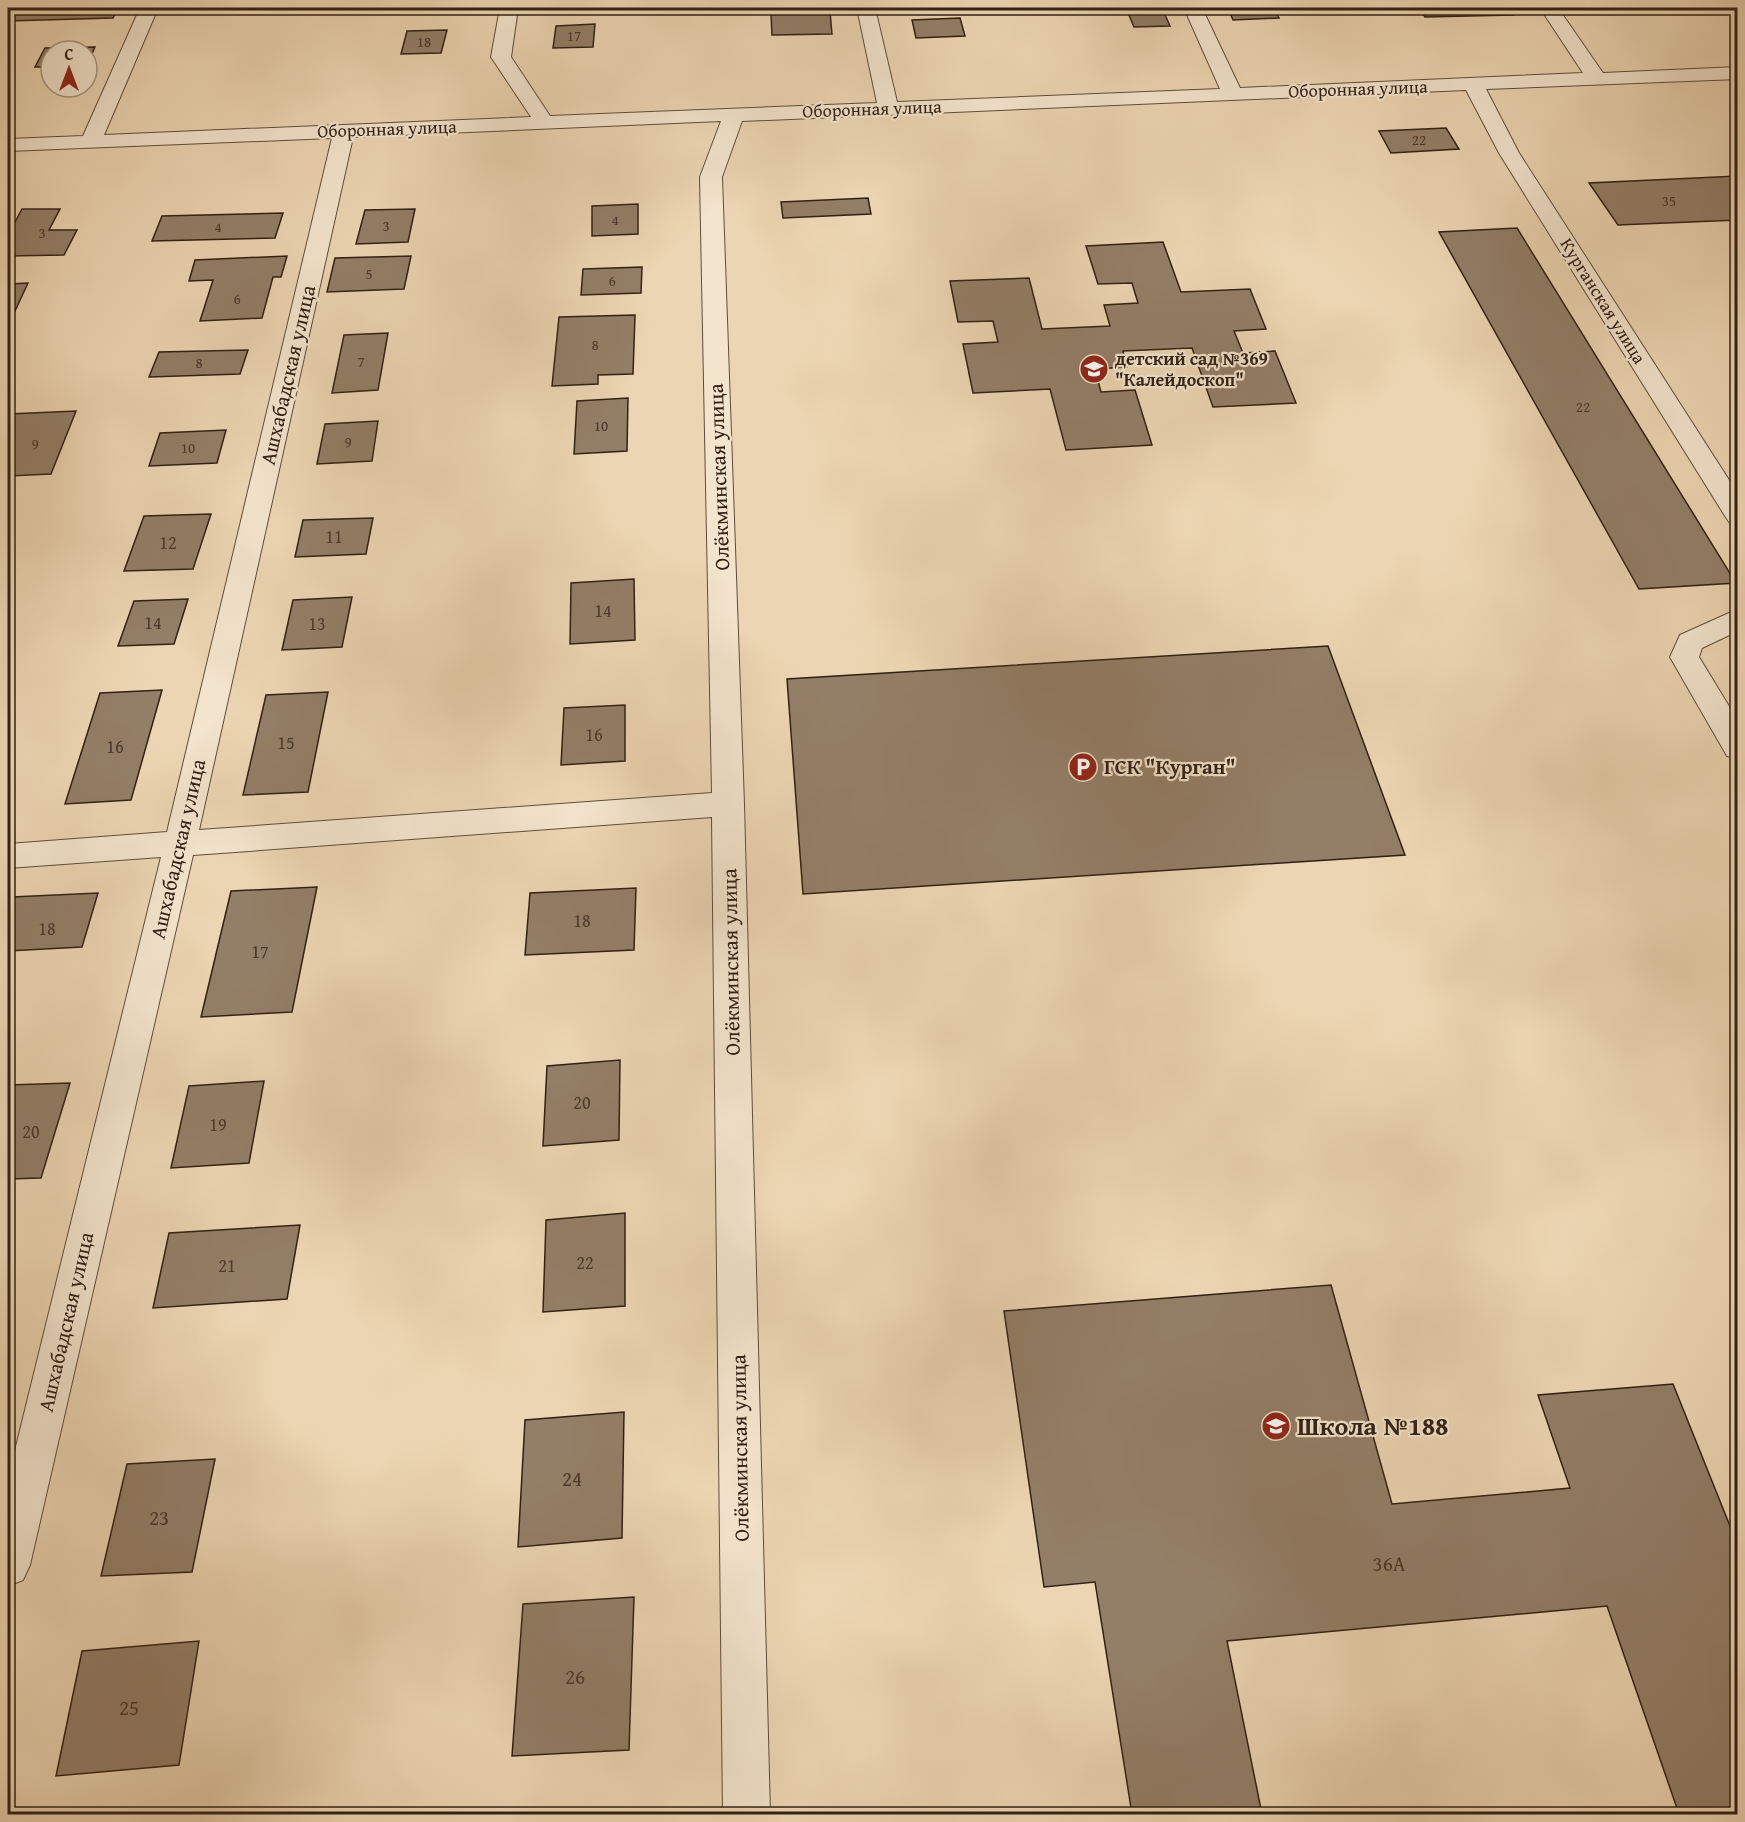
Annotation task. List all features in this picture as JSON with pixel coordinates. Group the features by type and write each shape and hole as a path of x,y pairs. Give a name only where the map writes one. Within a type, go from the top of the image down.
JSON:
{"street":[{"path":"91,141 149,8"},
{"path":"509,8 501,57 544,122"},
{"path":"866,8 888,108"},
{"path":"1193,8 1233,94"},
{"path":"1549,8 1597,79"},
{"name":"Оборонная улица","path":"8,145 1737,73"},
{"name":"Курганская улица","path":"1473,84 1509,153 1737,516"},
{"name":"Олёкминская улица","path":"734,115 711,177 728,804 747,1815"},
{"name":"Ашхабадская улица","path":"8,1566 180,843 344,131"},
{"path":"1737,619 1690,642 1684,657 1737,748"},
{"path":"8,856 728,804"}],"building":[{"path":"9,8 118,8 113,18 8,21"},
{"path":"403,8 451,8 451,10 402,11"},
{"path":"1126,8 1162,8 1170,26 1134,27"},
{"path":"1228,8 1274,8 1279,18 1233,20"},
{"path":"1419,8 1508,8 1513,15 1425,17"},
{"path":"830,12 832,34 772,35 771,14"},
{"path":"960,18 965,36 916,38 912,20"},
{"path":"595,24 593,47 553,48 556,26"},
{"path":"447,30 441,53 401,54 407,31"},
{"path":"1446,128 1459,149 1391,153 1379,131"},
{"path":"1738,176 1738,220 1618,225 1589,183"},
{"path":"868,198 871,214 783,218 781,202"},
{"path":"638,204 638,234 592,236 592,206"},
{"path":"22,209 60,209 49,230 77,230 64,255 8,256 8,235"},
{"path":"415,209 408,242 356,244 365,210"},
{"path":"283,213 275,238 152,241 162,216"},
{"path":"1517,228 1736,583 1639,589 1439,232"},
{"path":"1163,242 1181,292 1250,289 1266,329 1234,331 1243,353 1275,351 1296,403 1213,407 1192,348 1123,351 1127,367 1095,369 1101,392 1135,390 1152,445 1066,450 1050,389 973,393 963,344 998,342 993,321 958,322 950,281 1029,278 1042,329 1110,326 1104,305 1138,303 1132,283 1098,284 1086,246"},
{"path":"287,256 281,277 273,277 262,318 200,321 213,280 189,281 195,260"},
{"path":"411,256 404,289 327,292 335,258"},
{"path":"642,267 641,293 581,295 583,269"},
{"path":"28,283 8,326 8,284"},
{"path":"635,315 633,374 598,375 598,384 552,386 559,317"},
{"path":"388,333 378,390 332,393 344,335"},
{"path":"248,350 240,374 149,377 159,352"},
{"path":"628,398 627,451 574,454 577,401"},
{"path":"76,411 51,474 8,476 8,414"},
{"path":"378,421 372,461 317,464 325,424"},
{"path":"226,430 217,463 149,466 160,433"},
{"path":"211,514 193,569 124,571 144,516"},
{"path":"373,518 366,554 295,557 303,520"},
{"path":"634,579 635,640 570,644 571,583"},
{"path":"352,597 342,647 282,650 293,600"},
{"path":"188,599 174,644 118,646 134,601"},
{"name":"ГСК \"Курган\"","path":"1328,646 1405,855 803,894 787,679"},
{"path":"162,690 131,800 65,804 100,693"},
{"path":"328,692 308,792 243,795 266,695"},
{"path":"625,705 625,761 561,765 564,708"},
{"path":"317,887 292,1012 201,1017 231,891"},
{"path":"636,888 634,950 525,955 530,893"},
{"path":"98,893 82,947 8,951 8,910 12,897"},
{"path":"620,1060 619,1140 543,1146 547,1066"},
{"path":"264,1081 249,1163 171,1168 189,1086"},
{"path":"70,1083 41,1178 8,1179 8,1085"},
{"path":"625,1213 625,1306 543,1312 546,1220"},
{"path":"300,1225 287,1299 153,1308 169,1233"},
{"path":"1331,1285 1392,1504 1570,1488 1538,1395 1673,1384 1738,1546 1738,1814 1679,1814 1607,1606 1227,1641 1262,1814 1132,1814 1095,1582 1044,1587 1004,1311"},
{"path":"624,1412 622,1538 518,1547 525,1420"},
{"path":"215,1459 192,1572 101,1576 127,1464"},
{"path":"634,1597 629,1750 512,1756 523,1604"},
{"path":"199,1641 179,1765 56,1776 82,1651"}],"place":[{"name":"детский сад №369 \"Калейдоскоп\"","path":"1094,369"},
{"name":"ГСК \"Курган\"","path":"1083,767"},
{"name":"Школа №188","path":"1276,1426"}]}
